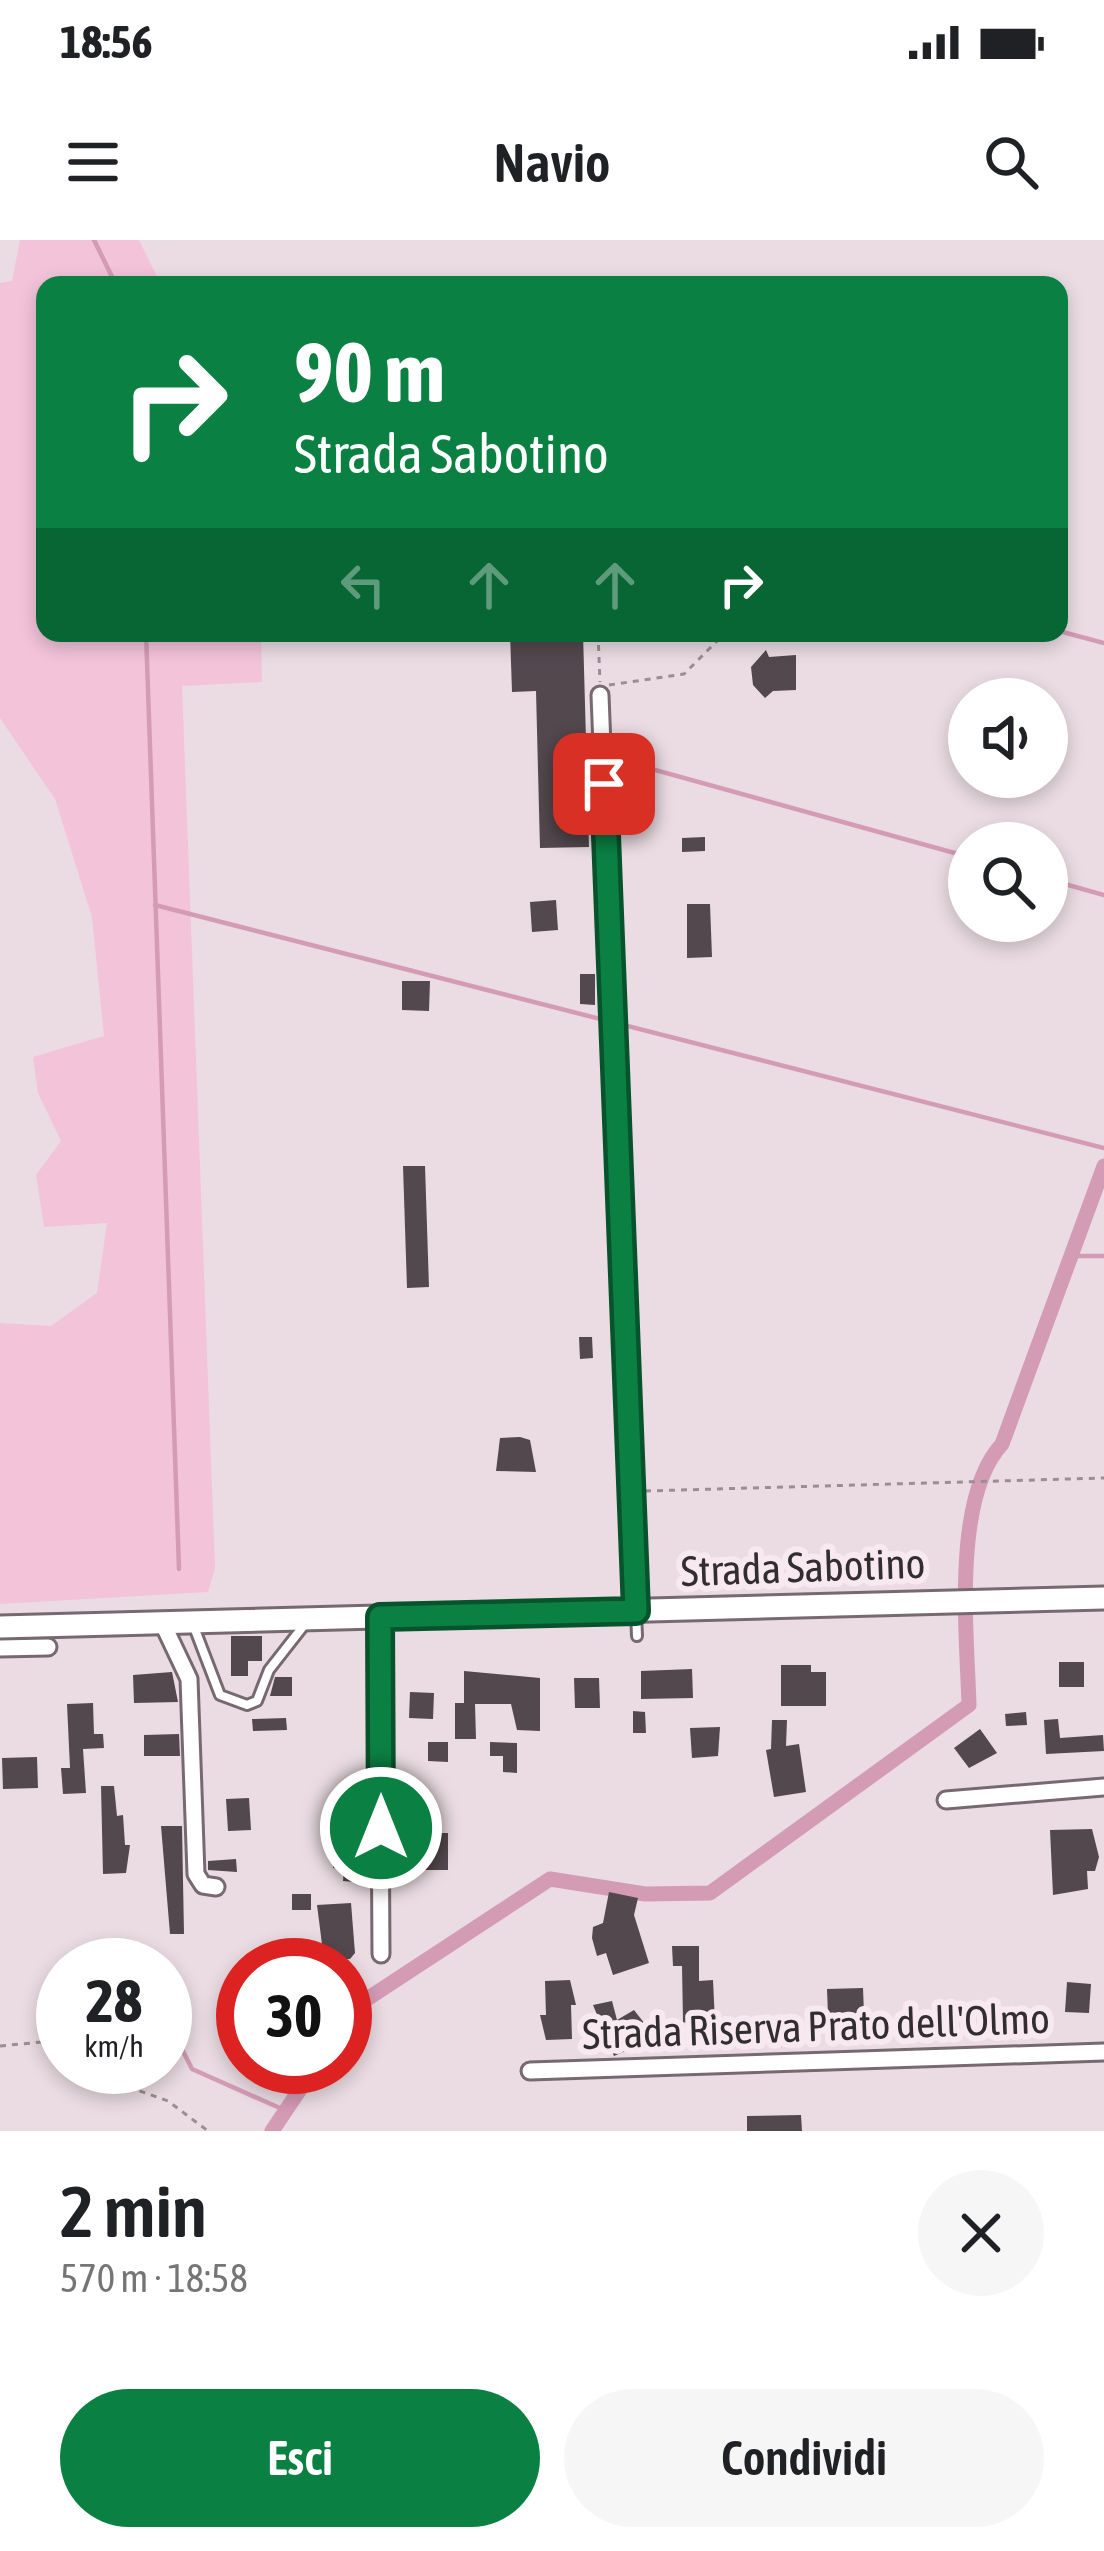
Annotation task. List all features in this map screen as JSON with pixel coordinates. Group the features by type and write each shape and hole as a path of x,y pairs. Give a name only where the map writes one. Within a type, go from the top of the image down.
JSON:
{"street":[{"path":"600,695 636,1611"},
{"name":"Strada Sabotino","path":"0,1627 1104,1598"},
{"path":"380,1617 381,1954"},
{"path":"162,1622 189,1678 196,1874 203,1885 216,1887"},
{"path":"0,1648 48,1647"},
{"path":"946,1800 1104,1786"},
{"name":"Strada Riserva Prato dell'Olmo","path":"530,2071 1104,2052"}],"lane":[{"path":"636,1611 637,1636"},
{"path":"189,1621 207,1648 220,1694 247,1706 257,1701 269,1670 310,1619"}],"path":[{"path":"598,642 600,695"},
{"path":"600,695 614,682 684,674 715,642"},
{"path":"632,1492 1104,1478"},
{"path":"0,2045 36,2042"},
{"path":"148,2094 168,2101 208,2131"}],"shaded area":[{"path":"20,240 139,240 157,276 36,276 36,642 261,642 262,682 182,686 215,1568 208,1592 0,1604 0,1323 51,1326 97,1293 107,1223 44,1227 36,1175 61,1141 38,1093 33,1057 104,1036 92,917 55,799 0,718 0,283 12,281"}],"building":[{"path":"510,642 583,642 589,847 540,848 536,691 512,692"},
{"path":"766,650 769,657 796,655 796,690 773,691 765,698 753,685 751,667"},
{"path":"705,837 705,851 682,852 682,838"},
{"path":"556,900 558,930 532,932 530,902"},
{"path":"687,904 710,904 712,957 687,958"},
{"path":"580,974 595,974 595,1005 580,1004"},
{"path":"402,981 430,981 429,1011 402,1010"},
{"path":"403,1166 425,1166 429,1287 407,1288"},
{"path":"579,1337 592,1337 593,1358 580,1359"},
{"path":"500,1438 530,1440 536,1472 496,1471"},
{"path":"231,1636 262,1636 262,1661 248,1661 248,1676 231,1676"},
{"path":"1059,1662 1084,1662 1084,1687 1059,1687"},
{"path":"781,1665 811,1665 811,1672 826,1672 826,1706 781,1706"},
{"path":"692,1669 693,1698 641,1699 641,1671"},
{"path":"464,1671 540,1678 540,1731 517,1730 511,1704 475,1704 476,1739 455,1739 455,1703 464,1703"},
{"path":"172,1672 178,1702 134,1703 133,1675"},
{"path":"275,1677 292,1677 292,1696 270,1696"},
{"path":"574,1678 599,1678 600,1708 575,1708"},
{"path":"410,1692 434,1693 433,1719 409,1718"},
{"path":"93,1703 94,1734 103,1734 104,1748 83,1749 86,1793 63,1794 61,1768 70,1768 67,1704"},
{"path":"633,1711 645,1712 646,1733 633,1733"},
{"path":"1026,1712 1027,1725 1006,1726 1005,1714"},
{"path":"286,1718 287,1730 253,1731 252,1719"},
{"path":"1058,1719 1060,1738 1103,1735 1104,1751 1046,1754 1044,1720"},
{"path":"772,1720 787,1720 786,1746 799,1744 806,1792 774,1797 766,1750 771,1749"},
{"path":"720,1727 718,1756 692,1758 690,1728"},
{"path":"980,1729 997,1753 969,1768 954,1748"},
{"path":"179,1734 180,1756 144,1756 144,1735"},
{"path":"428,1742 448,1742 448,1762 428,1761"},
{"path":"490,1742 517,1743 517,1773 503,1772 503,1756 490,1756"},
{"path":"37,1757 38,1788 3,1789 2,1758"},
{"path":"101,1786 114,1786 117,1816 123,1815 125,1845 130,1845 126,1873 103,1874"},
{"path":"249,1798 251,1830 228,1831 226,1799"},
{"path":"161,1826 182,1826 184,1934 170,1934"},
{"path":"367,1828 367,1883 343,1881 344,1869 333,1868 337,1829"},
{"path":"1092,1829 1099,1857 1095,1871 1087,1871 1088,1889 1053,1895 1050,1830"},
{"path":"425,1833 448,1833 448,1870 425,1870"},
{"path":"236,1859 237,1872 208,1870 208,1861"},
{"path":"609,1892 638,1898 634,1915 649,1963 613,1975 606,1953 597,1956 592,1938 593,1927 603,1923"},
{"path":"292,1894 311,1894 311,1910 292,1910"},
{"path":"351,1903 354,1938 321,1938 317,1905"},
{"path":"672,1946 699,1946 699,1981 713,1980 715,2022 702,2028 683,2022 682,1966 673,1966"},
{"path":"570,1980 576,2005 571,2005 572,2039 546,2040 540,2015 546,2015 545,1981"},
{"path":"1067,1982 1091,1984 1089,2013 1065,2012"},
{"path":"863,1988 864,2014 828,2015 827,1989"},
{"path":"612,2001 617,2020 634,2010 656,2038 614,2056 593,2005"},
{"path":"801,2115 802,2131 747,2131 747,2116"}],"waterway":[{"path":"94,240 112,276"},
{"path":"1068,633 1104,643"},
{"path":"146,642 179,1569"},
{"path":"612,758 948,851"},
{"path":"1068,885 1104,895"},
{"path":"155,905 1104,1148"},
{"path":"372,1996 550,1879 645,1894 710,1893 969,1705 966,1568 975,1498 1002,1444 1104,1166"},
{"path":"1071,1256 1104,1256"},
{"path":"192,2069 282,2109"},
{"path":"272,2131 297,2094"}],"route":[{"path":"381,1828 380,1617 636,1611 604,784"}]}
